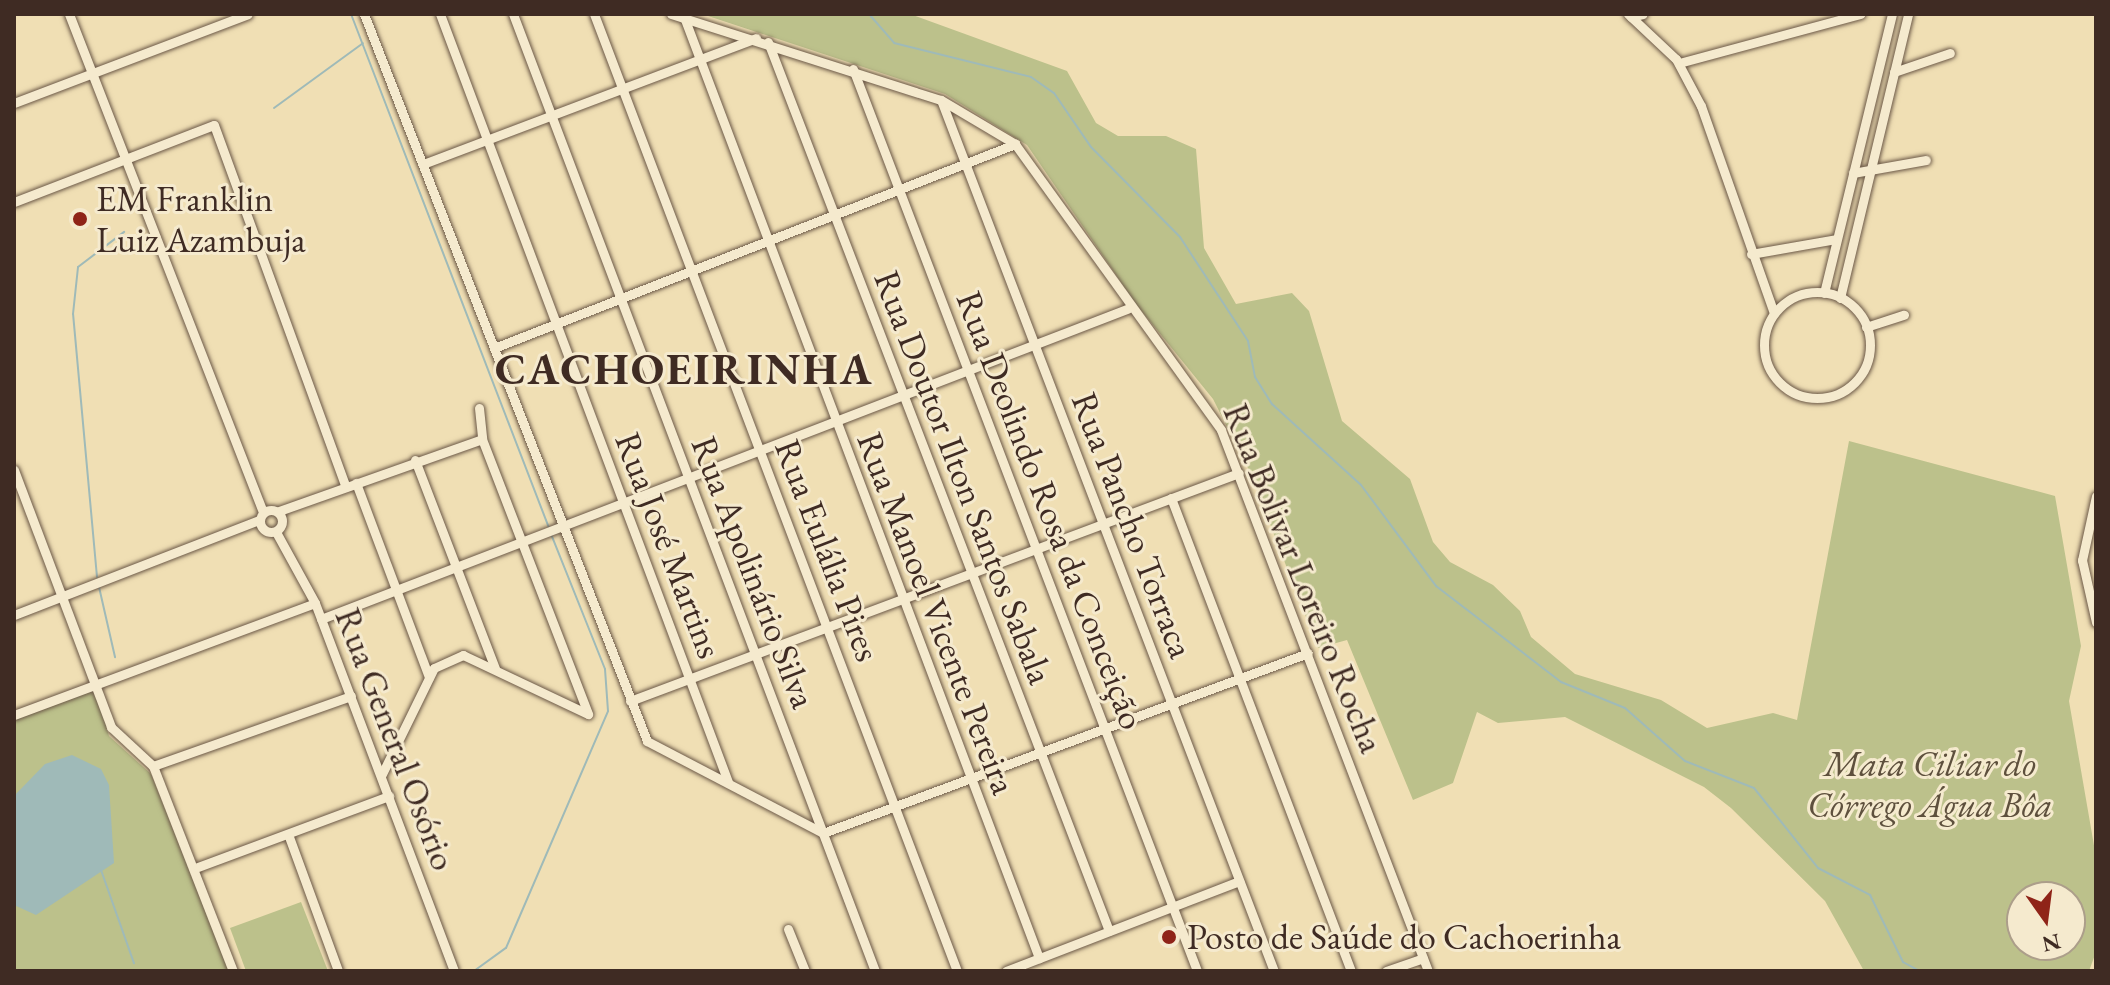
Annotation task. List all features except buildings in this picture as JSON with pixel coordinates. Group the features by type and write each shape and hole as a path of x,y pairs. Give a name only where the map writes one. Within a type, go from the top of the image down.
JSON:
{"street":[{"path":"69,14 261,516 276,532"},
{"path":"14,103 248,14"},
{"path":"364,14 560,527 647,741 823,833 1308,653"},
{"name":"Rua José Martins","path":"440,14 728,782"},
{"name":"Rua Apolinário Silva","path":"513,14 875,971"},
{"name":"Rua Eulália Pires","path":"594,14 957,971"},
{"name":"Rua Bolivar Loreiro Rocha","path":"671,14 756,38 941,100 1015,144 1127,309 1204,402 1239,473 1428,971"},
{"path":"1630,16 1643,14"},
{"path":"1679,63 1861,14"},
{"path":"1824,293 1892,14"},
{"path":"1840,298 1908,14"},
{"path":"1630,16 1679,63 1774,313"},
{"name":"Rua Manoel Vicente Pereira","path":"684,17 695,64 1039,958"},
{"path":"423,164 695,64 756,38"},
{"name":"Rua Doutor Ilton Santos Sabala","path":"768,42 1109,931"},
{"path":"1894,72 1950,53"},
{"name":"Rua Deolindo Rosa da Conceição","path":"853,69 1197,971"},
{"name":"Rua Pancho Torraca","path":"941,100 969,162 1034,345 1274,971"},
{"path":"14,202 214,125 351,485 429,677"},
{"path":"494,348 902,192 1015,144"},
{"path":"1853,173 1869,176 1926,160"},
{"path":"1751,254 1836,239"},
{"path":"1824,293 1840,298 1866,327 1869,352 1853,383 1806,396 1768,365 1765,332 1774,313 1799,295 1824,293"},
{"path":"321,619 1127,309"},
{"path":"1866,327 1904,315"},
{"path":"381,776 429,677 463,655 588,714 482,439 479,408"},
{"path":"14,615 261,516 482,439"},
{"path":"415,460 495,668"},
{"path":"14,470 59,598 117,737 153,766 198,867 233,971"},
{"path":"630,701 1239,473"},
{"path":"2096,496 2082,560 2096,622"},
{"path":"1171,498 1351,971"},
{"path":"14,510 27,505"},
{"path":"276,532 279,511"},
{"name":"Rua General Osório","path":"276,532 315,603 454,971"},
{"path":"14,715 315,603"},
{"path":"153,766 351,696"},
{"path":"198,867 389,796"},
{"path":"288,834 338,971"},
{"path":"1006,971 1239,881"},
{"path":"788,929 805,971"},
{"path":"1386,971 1423,958"}],"green space":[{"name":"Mata Ciliar do Córrego Água Bôa","path":"702,14 910,14 1067,71 1096,123 1118,136 1166,136 1196,149 1204,248 1236,304 1292,293 1309,311 1342,421 1410,479 1433,542 1450,562 1493,585 1520,611 1531,637 1575,674 1661,700 1707,728 1773,713 1797,720 1849,441 2055,496 2081,646 2069,701 2096,857 2096,952 2089,971 1864,971 1825,901 1731,808 1704,787 1565,717 1498,723 1477,712 1453,783 1413,800 1347,640 1318,648 1249,470 1213,399 1136,304 1027,145 945,94"},
{"path":"95,687 109,736 151,774 229,971 14,971 14,718"},
{"path":"301,902 328,971 246,971 230,928"}],"water":[{"path":"72,755 101,769 109,785 114,863 36,915 14,905 14,796 45,764"}],"waterway":[{"path":"351,14 549,528"},
{"path":"835,14 860,14"},
{"path":"869,14 894,43 1031,77 1054,93 1091,147 1180,237 1248,341 1255,377 1272,404 1361,485 1436,586 1561,682 1625,708 1685,761 1754,788 1818,868 1870,895 1903,962 1919,971"},
{"path":"274,108 363,43"},
{"path":"97,577 73,314 78,267 124,232"},
{"path":"474,971 506,948 608,711 605,669 551,534"},
{"path":"99,587 115,657"},
{"path":"101,870 134,963"}],"place":[{"name":"EM Franklin Luiz Azambuja","path":"80,219"},
{"name":"Posto de Saúde do Cachoerinha","path":"1169,937"}],"district":[{"name":"CACHOEIRINHA","path":"684,369"}]}
